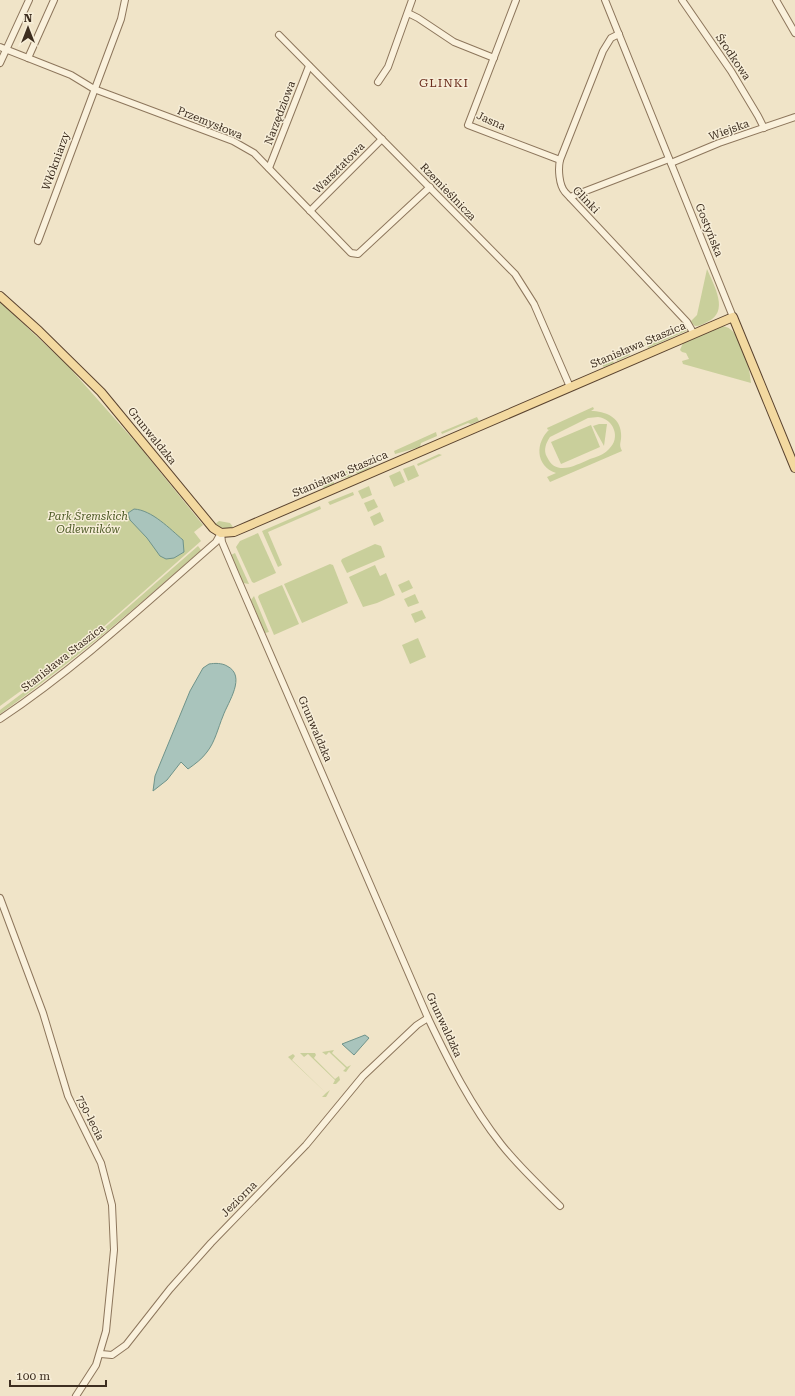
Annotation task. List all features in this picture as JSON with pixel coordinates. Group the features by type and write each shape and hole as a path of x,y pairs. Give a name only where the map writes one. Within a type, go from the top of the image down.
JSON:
{"main road":[{"name":"Grunwaldzka","path":"0,296 39,331 101,392 212,528 221,533"},
{"name":"Stanisława Staszica","path":"221,533 234,532 733,317"},
{"name":"Gostyńska","path":"733,317 795,468"}],"street":[{"path":"0,63 29,0"},
{"path":"28,58 54,0"},
{"name":"Włókniarzy","path":"38,241 121,19 125,0"},
{"path":"378,82 387,69 412,0"},
{"name":"Jasna","path":"516,0 468,124 560,160"},
{"name":"Gostyńska","path":"606,0 733,317"},
{"name":"Środkowa","path":"682,0 731,71 764,128"},
{"path":"776,0 795,33"},
{"path":"408,13 454,42 494,58"},
{"name":"Glinki","path":"619,34 611,38 603,51 560,160 559,168 562,187 687,322 694,334"},
{"name":"Rzemieślnicza","path":"279,35 514,274 525,288 534,304 570,387"},
{"name":"Przemysłowa","path":"0,47 71,75 94,89 233,141 254,153 351,253 358,254 430,187"},
{"name":"Narzędziowa","path":"269,168 309,66"},
{"name":"Wiejska","path":"570,197 795,117"},
{"name":"Warsztatowa","path":"310,210 382,139"},
{"name":"Stanisława Staszica","path":"0,718 60,676 98,645 216,542 221,533"},
{"name":"Grunwaldzka","path":"221,533 222,542 231,564 428,1018 454,1072 494,1134 512,1157 560,1206"},
{"name":"750-lecia","path":"0,898 43,1013 68,1096 97,1156 109,1189 114,1220 114,1255 108,1324 101,1354"},
{"name":"Jeziorna","path":"101,1354 112,1355 126,1345 170,1288 211,1243 306,1145 367,1072 417,1025 428,1018"},
{"path":"76,1396 93,1371 101,1354"}],"green space":[{"path":"707,269 718,298 718,312 714,318 695,326 690,322 697,315"},
{"name":"Park Śremskich Odlewników","path":"0,302 67,365 139,446 203,525 194,532 201,541 76,651 0,706"},
{"path":"687,324 688,328 686,331 648,348 647,345 636,350 635,348"},
{"path":"722,326 729,328 739,341 749,368 751,383 683,364 682,361 689,359 686,353 680,350 683,343"},
{"path":"628,351 630,355 617,361 615,357"},
{"path":"612,359 614,363 604,367 601,365 590,369"},
{"path":"593,407 594,409 591,411 601,412 611,416 618,423 621,433 620,444 622,451 550,482 547,477 556,473 549,470 544,465 540,453 542,440 550,429 548,430 547,428","holes":["588,418 604,418 612,425 615,435 613,445 605,453 567,468 556,467 551,463 545,452 546,444 550,437"]},
{"path":"477,417 479,421 471,424 468,423 442,434 441,432"},
{"path":"607,424 604,446 593,426"},
{"path":"591,425 600,447 561,464 551,442"},
{"path":"436,432 437,436 421,443 420,447 395,454 394,451"},
{"path":"439,454 442,455 418,466 417,464"},
{"path":"376,459 377,462 368,469 357,474 354,468"},
{"path":"414,465 419,476 408,481 403,469"},
{"path":"349,470 352,476 341,479 339,474"},
{"path":"400,471 405,482 394,487 389,476"},
{"path":"334,479 334,484 324,488 320,485"},
{"path":"369,486 372,495 362,499 358,491"},
{"path":"353,492 354,495 330,505 328,502"},
{"path":"374,499 378,507 368,512 364,503"},
{"path":"320,506 321,509 268,532 282,565 278,567 262,531"},
{"path":"380,512 384,521 374,526 370,517"},
{"path":"219,521 230,523 233,527 219,527 215,524"},
{"path":"258,533 276,573 254,583 252,582 236,547 240,541"},
{"path":"375,544 381,546 385,557 347,573 341,561 342,559"},
{"path":"198,546 201,550 128,614 78,655 0,714 0,710 77,652"},
{"path":"235,553 249,584 243,583 231,555"},
{"path":"330,564 333,565 348,603 302,623 284,584"},
{"path":"375,565 380,576 386,573 395,595 363,607 349,577"},
{"path":"409,580 413,588 402,593 398,585"},
{"path":"282,585 299,624 274,635 258,597 259,595"},
{"path":"415,594 419,603 408,607 404,599"},
{"path":"254,596 269,632 265,633 251,600"},
{"path":"422,610 426,618 415,623 411,614"},
{"path":"418,638 426,657 410,664 402,645"},
{"path":"334,1050 332,1053 347,1067 351,1065 346,1072 343,1071 346,1068 329,1052 326,1055 322,1052"},
{"path":"300,1053 315,1053 316,1055 314,1058 335,1079 339,1076 340,1080 336,1084 333,1084 335,1080 308,1054 304,1057"},
{"path":"293,1054 295,1056 292,1060 326,1093 288,1057"},
{"path":"330,1090 326,1097 322,1097"}],"water":[{"path":"134,509 141,510 154,516 183,540 184,552 174,558 166,559 160,556 147,538 130,520 128,513"},
{"path":"209,664 225,665 233,670 236,676 236,683 232,697 214,739 210,748 203,757 188,769 181,762 167,780 153,791 155,776 190,691 203,668"},
{"path":"365,1035 369,1038 354,1055 342,1044"}],"district":[{"name":"GLINKI","path":"444,83"}]}
